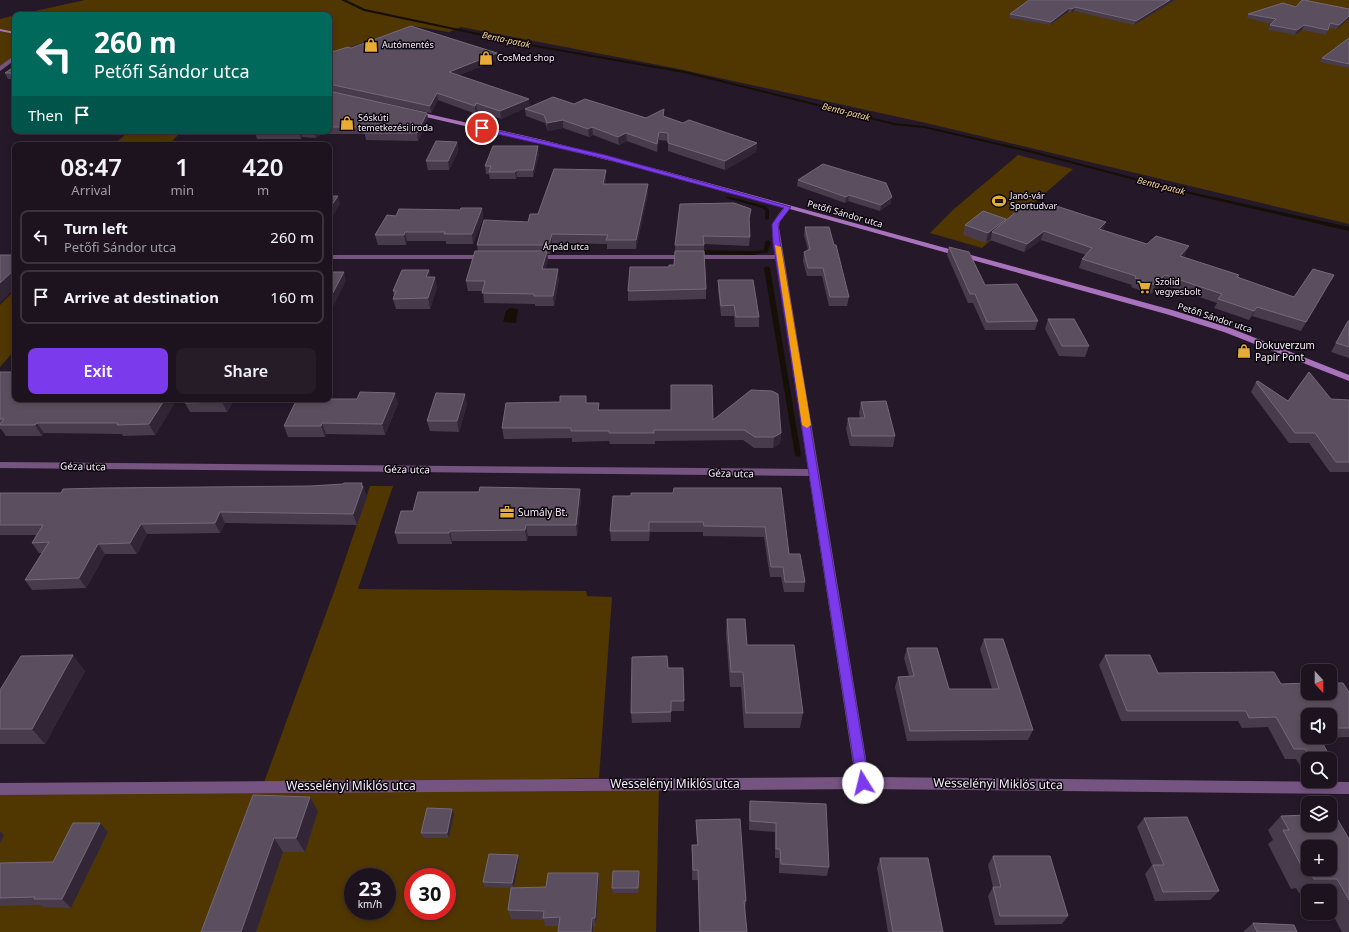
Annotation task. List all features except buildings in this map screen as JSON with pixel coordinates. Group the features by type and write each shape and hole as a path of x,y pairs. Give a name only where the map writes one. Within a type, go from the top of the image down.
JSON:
{"main road":[{"path":"0,30 12,32"},
{"name":"Petőfi Sándor utca","path":"406,112 603,157 1212,325 1288,353 1349,378"}],"street":[{"path":"0,69 12,59"},
{"path":"787,207 775,224 779,257 815,473 863,783"},
{"path":"332,257 495,257"},
{"name":"Árpád utca","path":"526,257 779,257"},
{"name":"Géza utca","path":"0,465 815,473"},
{"name":"Wesselényi Miklós utca","path":"0,789 863,783 1349,788"}],"shaded area":[{"path":"85,0 1349,0 1349,224 926,123 674,68 461,27 449,32 413,26 332,53 332,12 31,12"},
{"path":"12,16 12,60 0,68 0,19"},
{"path":"126,134 179,134 171,142 117,142"},
{"name":"Janó-vár Sportudvar","path":"1018,155 1073,169 982,248 930,233 954,209"},
{"path":"12,293 12,353 0,367 0,305"},
{"path":"510,308 518,309 516,323 503,322 506,311"},
{"path":"370,486 393,486 358,589 586,591 587,596 612,597 599,778 263,785 335,589"},
{"path":"659,784 656,932 0,932 0,789"}],"waterway":[{"name":"Benta-patak","path":"343,0 364,10 535,46 684,72 894,124 924,127 1033,152 1172,189 1349,229"},
{"path":"728,197 764,207 767,210 767,219"},
{"path":"695,252 753,253 766,251 768,242"},
{"path":"767,268 798,455"}],"slow traffic":[{"path":"777,247 807,425"}],"place":[{"name":"Autómentés","path":"371,45"},
{"name":"CosMed shop","path":"486,58"},
{"name":"Sóskúti temetkezési iroda","path":"347,123"},
{"name":"Janó-vár Sportudvar","path":"999,201"},
{"name":"Szolid vegyesbolt","path":"1144,287"},
{"name":"Dokuverzum Papír Pont","path":"1244,351"},
{"name":"Sumály Bt.","path":"507,512"}],"route":[{"path":"482,128 666,173 787,207 777,219 775,224 781,273 815,473 863,783"}]}
